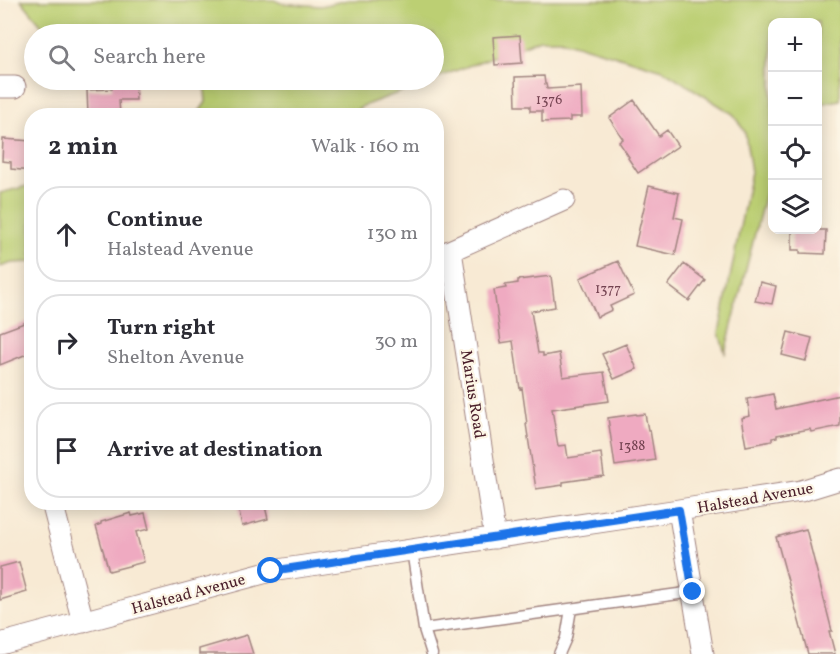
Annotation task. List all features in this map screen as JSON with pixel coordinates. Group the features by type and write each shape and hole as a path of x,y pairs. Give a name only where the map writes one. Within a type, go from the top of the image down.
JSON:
{"street":[{"path":"444,254 564,200"},
{"name":"Marius Road","path":"444,254 495,538"},
{"name":"Halstead Avenue","path":"0,644 271,571 801,491 840,479"},
{"path":"54,510 83,622"},
{"path":"679,510 703,654"}],"lane":[{"path":"412,550 424,629 432,654"},
{"path":"424,629 693,592"},
{"path":"559,654 566,638 572,609"}],"green space":[{"path":"21,0 274,0 281,3 321,6 348,0 840,0 840,100 822,103 822,18 768,18 768,182 725,353 719,333 751,172 745,132 733,114 663,70 560,39 540,39 444,75 444,24 41,24"},
{"path":"205,90 406,90 360,108 202,108 206,102"},
{"path":"24,187 24,262 0,267 0,193"}],"building":[{"path":"520,35 522,63 495,65 493,37"},
{"path":"544,76 547,89 581,87 582,117 570,117 570,121 542,122 542,111 530,111 530,106 516,106 515,77"},
{"path":"87,90 136,90 136,100 119,100 120,108 88,108"},
{"path":"634,100 659,136 667,130 678,146 638,173 619,142 623,139 609,118"},
{"path":"3,139 24,140 24,170 11,169 11,162 2,161"},
{"path":"649,186 679,193 674,217 683,219 675,255 635,246"},
{"path":"822,230 826,230 825,254 800,253 800,250 792,250 792,234 822,234"},
{"path":"618,261 634,295 610,306 612,310 597,317 580,278"},
{"path":"684,264 705,280 689,301 668,285"},
{"path":"551,276 555,307 531,311 538,353 543,353 543,356 559,353 563,377 604,372 609,401 552,409 558,446 566,445 568,458 601,453 604,476 563,482 563,485 536,489 513,341 501,343 494,290 518,283 518,280"},
{"path":"760,282 776,286 772,304 755,301"},
{"path":"24,323 24,355 0,365 0,332"},
{"path":"788,332 812,338 806,361 782,355"},
{"path":"626,344 637,369 614,379 602,354"},
{"path":"773,394 776,409 840,395 840,426 811,432 810,429 777,435 772,438 772,441 746,446 741,418 750,416 747,399"},
{"path":"645,414 655,460 615,466 608,418"},
{"path":"239,510 266,510 268,519 242,526"},
{"path":"131,513 132,516 145,513 149,529 136,532 144,562 109,571 96,526 101,522"},
{"path":"806,529 832,631 829,631 835,654 808,654 776,537"},
{"path":"19,562 27,592 0,600 0,567"},
{"path":"247,635 253,654 199,654 199,649"}],"route":[{"path":"271,571 679,510 693,592"}]}
